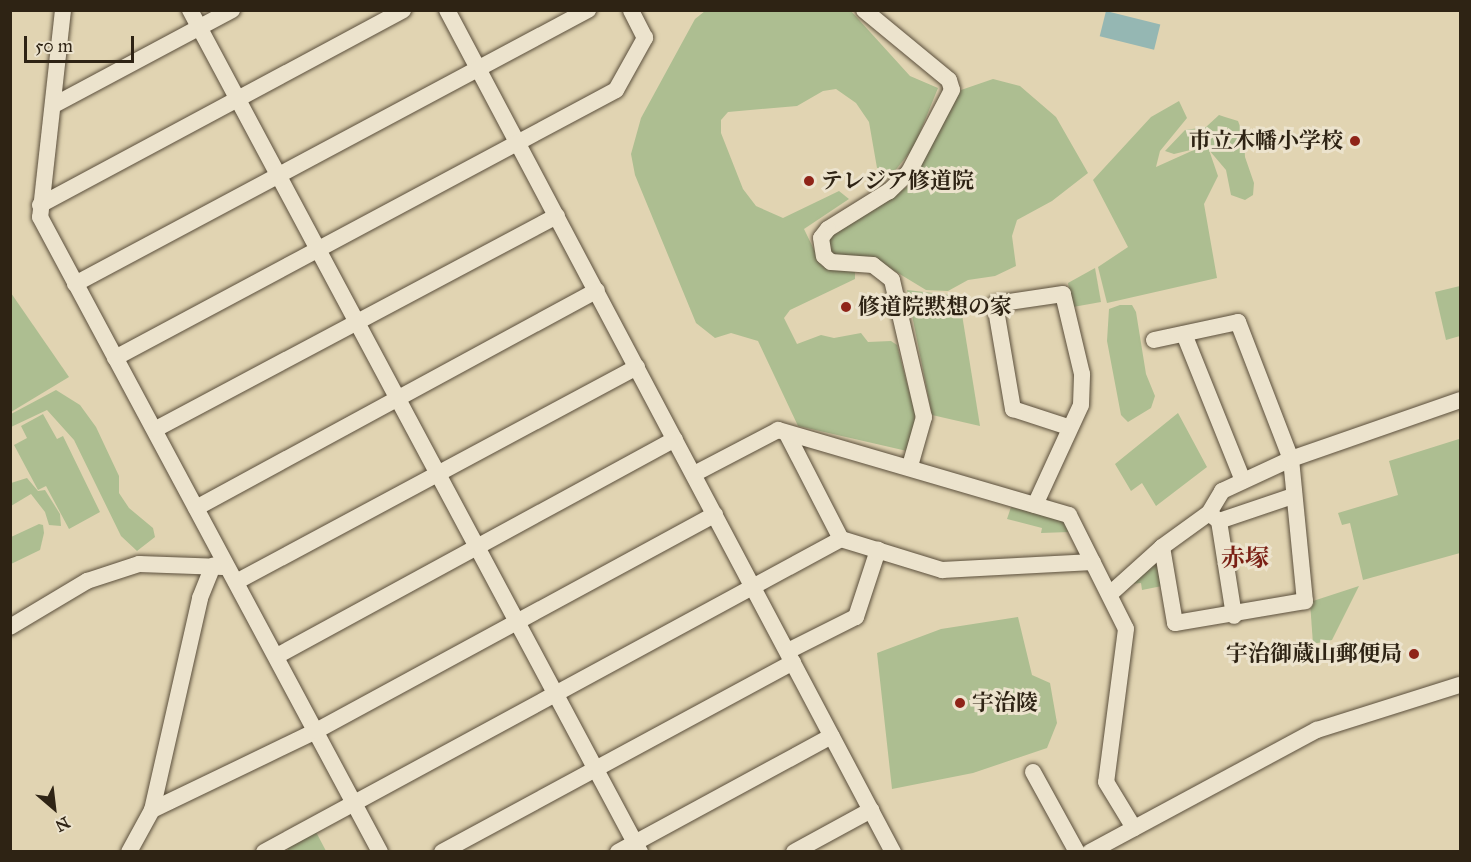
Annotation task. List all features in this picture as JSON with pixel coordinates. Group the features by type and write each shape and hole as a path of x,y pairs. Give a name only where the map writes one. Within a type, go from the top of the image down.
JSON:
{"street":[{"path":"63,10 40,218 156,429 196,508 220,566 236,582 381,852"},
{"path":"190,10 637,847"},
{"path":"54,105 232,10"},
{"path":"40,206 403,10"},
{"path":"447,10 893,852"},
{"path":"75,284 588,10"},
{"path":"115,358 616,90 645,38 631,10"},
{"path":"864,10 949,80 952,90 909,172 889,191 828,229 821,238 824,256 831,262 873,265 892,280 924,417 910,466"},
{"path":"156,429 557,216"},
{"path":"196,508 396,396 597,290"},
{"path":"1035,505 1068,427 1081,405 1082,374 1064,294 995,304 1013,410 1068,427"},
{"path":"1154,340 1238,322 1291,459 1305,601 1234,616 1175,623 1162,547"},
{"path":"1184,334 1243,481"},
{"path":"236,582 637,367"},
{"path":"1234,616 1214,517 1222,490 1291,459 1461,400"},
{"path":"694,474 778,430 910,466 1069,515 1126,629 1106,782 1134,828"},
{"path":"787,434 841,539"},
{"path":"277,656 675,439"},
{"path":"1110,594 1162,547 1214,517 1293,496"},
{"path":"152,810 316,731 715,514"},
{"path":"264,852 841,539 942,570 1093,562"},
{"path":"442,852 595,770 856,617 878,550"},
{"path":"10,627 87,581 139,564 220,566"},
{"path":"130,851 152,810 200,598 220,566"},
{"path":"1090,852 1317,730 1461,686"},
{"path":"618,852 637,847 832,736"},
{"path":"1033,772 1077,852"},
{"path":"794,852 872,810"}],"green space":[{"path":"705,11 851,11 910,76 938,88 914,147 894,172 877,168 869,122 856,103 836,89 823,91 797,106 728,112 721,120 721,133 743,189 756,206 783,218 839,191 849,199 804,229 822,266 844,267 855,272 855,279 790,310 784,318 797,344 821,335 834,338 861,333 868,342 891,341 897,345 915,414 913,438 907,451 798,426 758,341 731,333 715,338 696,323 635,175 631,154 641,118 695,19"},
{"path":"993,79 1020,86 1056,117 1088,173 1052,201 1017,220 1012,236 1016,266 995,276 968,280 948,291 926,290 875,259 836,258 825,246 828,234 907,187 961,90"},
{"path":"1179,101 1187,118 1160,151 1156,167 1196,149 1208,150 1203,147 1174,154 1165,151 1185,130 1206,127 1219,115 1238,121 1244,137 1245,157 1254,183 1253,195 1245,200 1231,195 1226,170 1209,150 1218,176 1204,204 1217,278 1107,303 1098,267 1128,247 1093,180 1151,117"},
{"path":"1095,268 1101,302 1073,307 1068,283"},
{"path":"1460,286 1460,336 1446,340 1435,292"},
{"path":"907,290 959,296 980,426 932,415"},
{"path":"11,293 69,377 11,412"},
{"path":"1120,305 1132,305 1136,312 1146,374 1155,396 1151,408 1128,422 1121,415 1107,341 1109,309"},
{"path":"56,390 80,405 96,427 119,476 119,493 129,508 153,528 155,537 137,551 121,536 74,440 47,410 11,427 11,414"},
{"path":"1178,413 1207,467 1156,506 1142,483 1131,491 1115,464"},
{"path":"43,414 57,439 63,436 100,512 69,529 46,486 38,490 14,445 27,438 21,426"},
{"path":"1459,439 1460,553 1363,580 1350,523 1342,525 1338,513 1398,495 1389,461"},
{"path":"27,478 38,491 45,490 60,514 61,526 49,525 45,512 31,494 11,506 11,483"},
{"path":"1011,507 1065,521 1069,532 1041,533 1042,528 1007,519"},
{"path":"39,524 43,525 44,533 40,550 11,564 11,537"},
{"path":"1156,563 1162,586 1142,590 1141,583 1130,584"},
{"path":"1359,586 1332,640 1313,644 1310,602"},
{"path":"1018,617 1032,675 1050,683 1057,723 1047,748 973,773 892,789 877,653 941,629"},
{"path":"316,832 326,851 289,851 287,848"}],"water":[{"path":"1106,11 1160,25 1154,50 1100,36"}],"place":[{"name":"市立木幡小学校","path":"1355,141"},
{"name":"テレジア修道院","path":"809,181"},
{"name":"修道院黙想の家","path":"846,307"},
{"name":"宇治御蔵山郵便局","path":"1414,654"},
{"name":"宇治陵","path":"960,703"}],"district":[{"name":"赤塚","path":"1245,559"}]}
